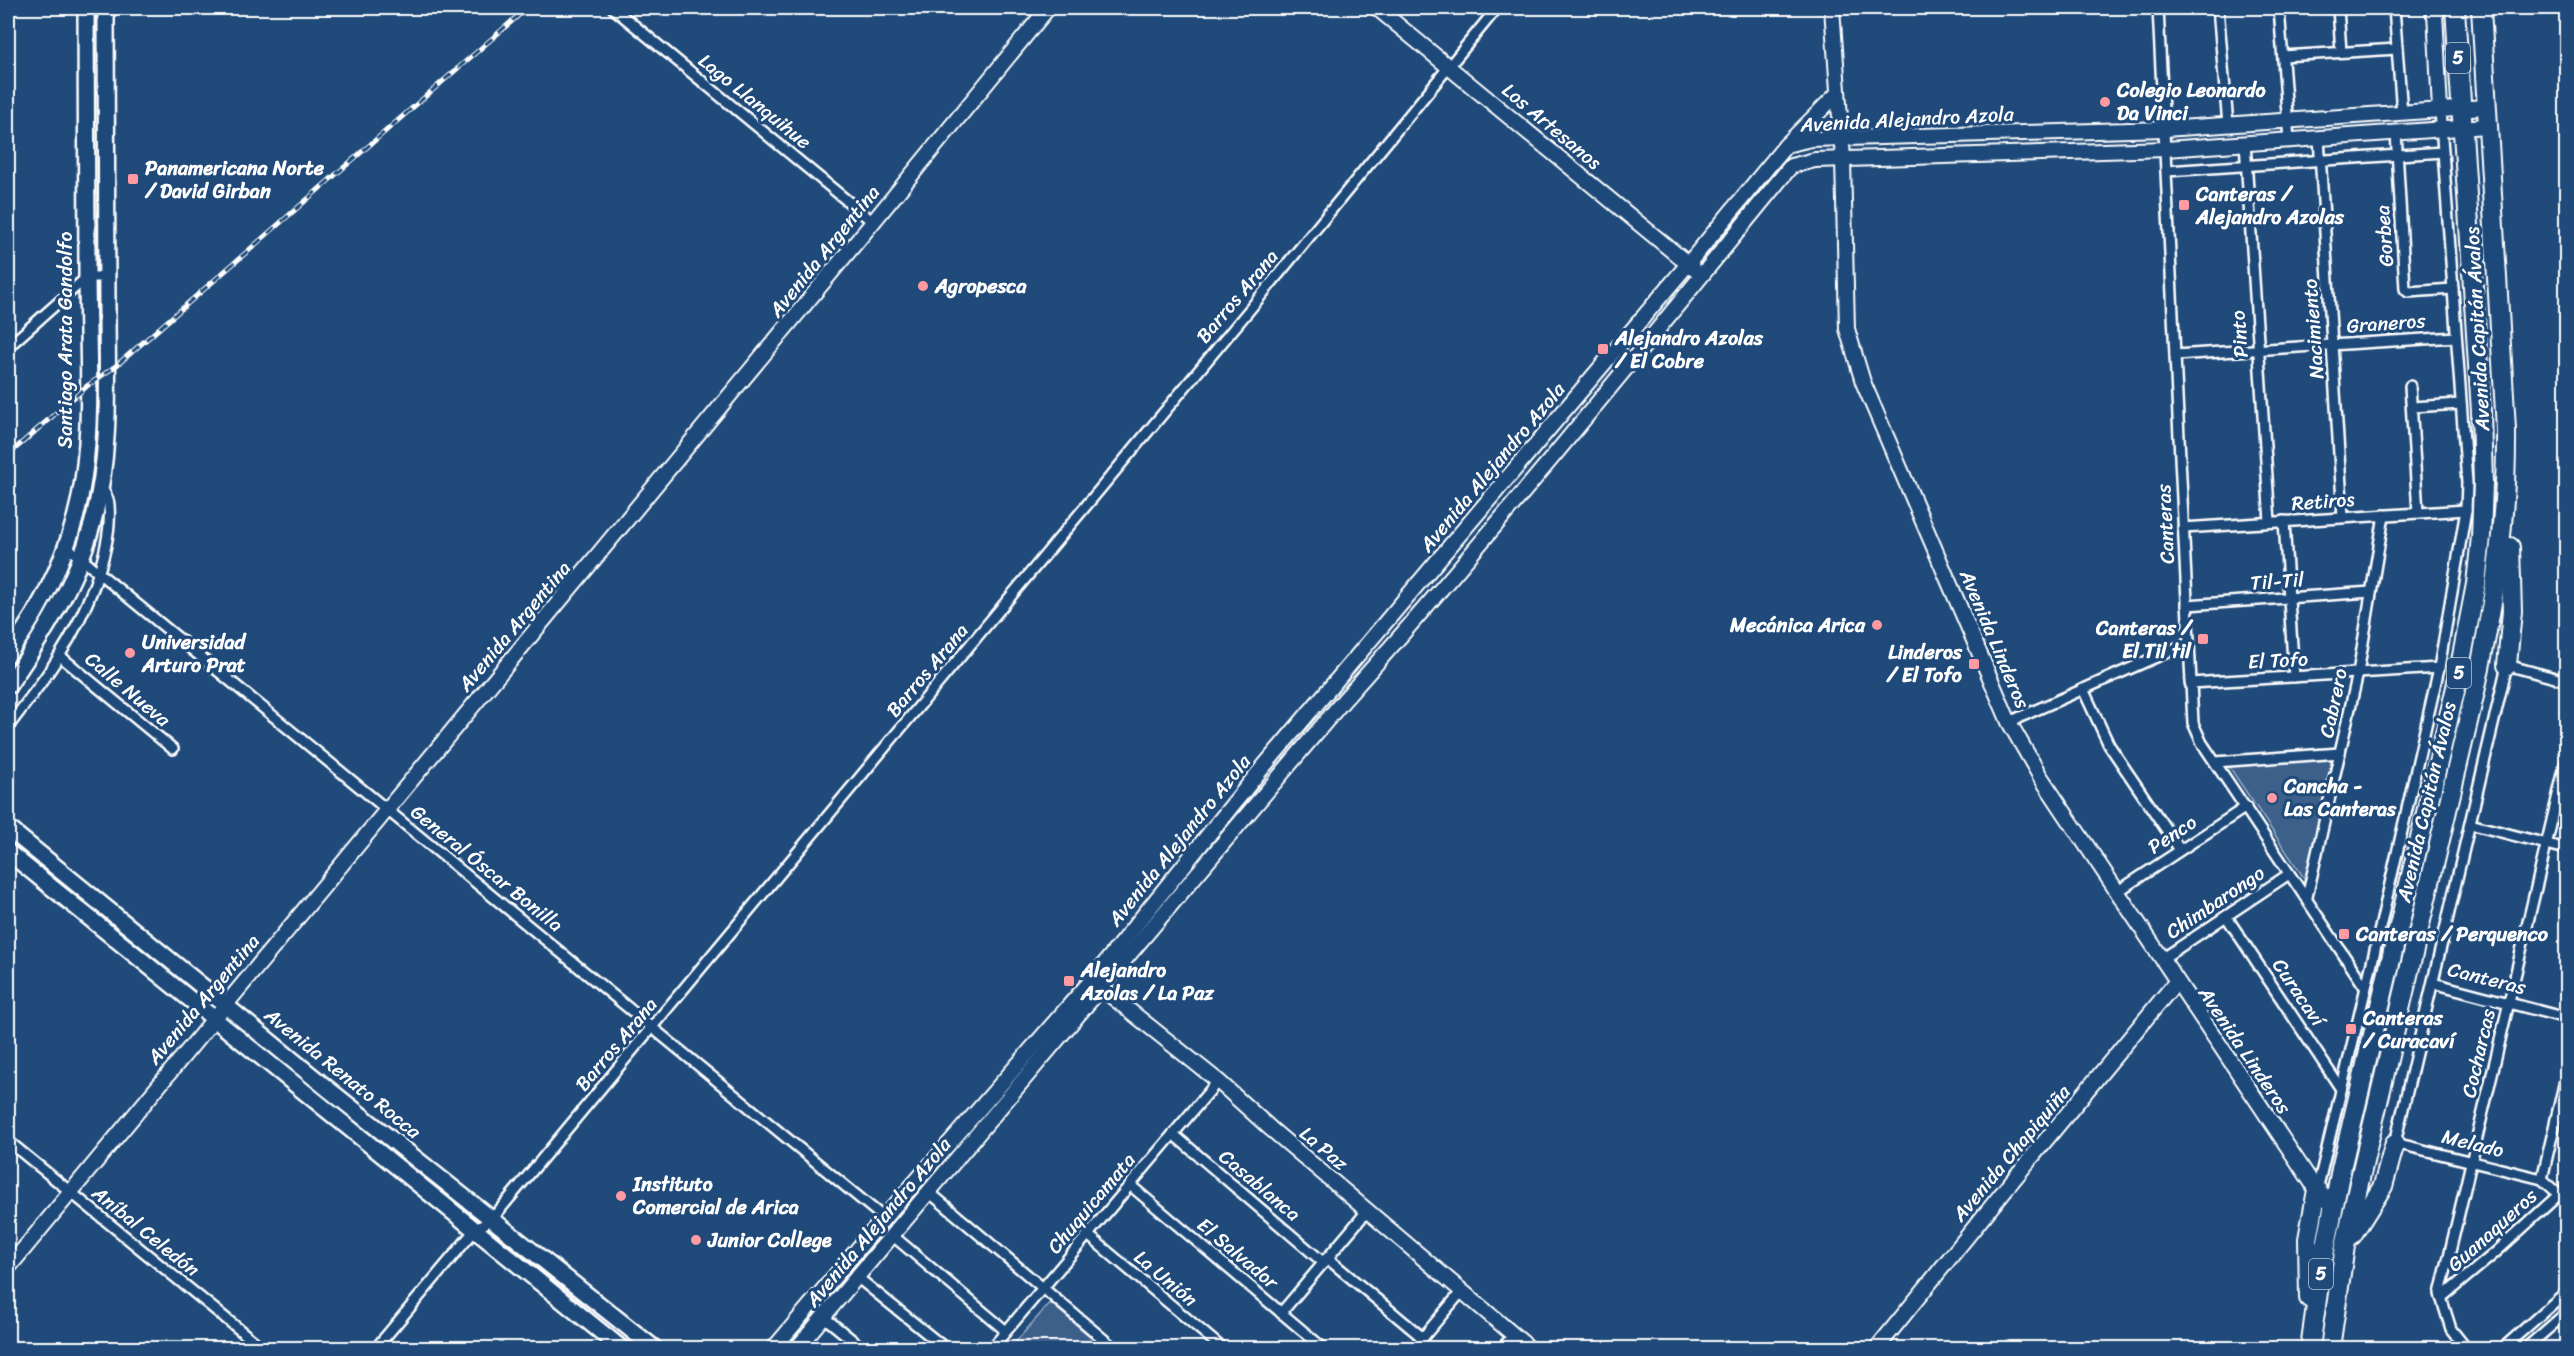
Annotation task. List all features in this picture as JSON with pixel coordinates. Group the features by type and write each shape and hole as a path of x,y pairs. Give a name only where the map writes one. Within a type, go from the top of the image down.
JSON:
{"highway":[{"name":"Avenida Capitán Ávalos","path":"2311,1345 2333,1207 2456,687 2478,568 2482,503 2482,436 2455,8"},
{"name":"Avenida Capitán Ávalos","path":"2330,1348 2345,1246 2475,692 2496,591 2505,509 2506,419 2481,8"},
{"path":"2505,509 2512,587 2511,631 2506,665"},
{"path":"2345,1246 2384,1186 2395,1143"},
{"path":"2311,1345 2308,1239 2317,1190"},
{"path":"2333,1207 2345,1246"}],"main road":[{"name":"Santiago Arata Gandolfo","path":"8,654 41,600 66,546 79,504 85,466 86,8"},
{"name":"Santiago Arata Gandolfo","path":"8,686 42,633 80,560 92,525 101,484 106,416 106,8"},
{"name":"Avenida Argentina","path":"8,1268 1048,8"},
{"name":"Los Artesanos","path":"1377,8 1702,276"},
{"name":"Avenida Linderos","path":"1832,8 1843,159 1846,316 1852,352 2009,722 2040,776 2176,982 2317,1190 2333,1207"},
{"name":"Avenida Capitán Ávalos","path":"2435,9 2440,110"},
{"path":"1786,145 1838,93"},
{"name":"Avenida Alejandro Azola","path":"797,1348 929,1192 1095,986 1259,772 1786,145 1811,140 2165,129 2440,110 2461,118 2486,116"},
{"name":"Avenida Alejandro Azola","path":"774,1348 884,1218 1095,986 1465,562 1791,166 1806,161 1843,159 2166,148 2319,138 2442,129 2461,118"},
{"name":"Avenida Renato Rocca","path":"8,828 328,1089 654,1348"},
{"name":"Avenida Renato Rocca","path":"8,852 621,1348"},
{"path":"69,902 80,887"},
{"name":"Avenida Chapiquiña","path":"1877,1348 2176,982"},
{"name":"La Paz","path":"1095,986 1218,1081 1271,1129 1529,1348"},
{"path":"316,1102 328,1089"}],"street":[{"name":"Lago Llanquihue","path":"613,8 873,222"},
{"name":"Barros Arana","path":"376,1348 475,1230 492,1220 653,1028 1497,8"},
{"name":"Canteras","path":"2158,8 2193,723 2202,743 2365,987"},
{"path":"2218,8 2228,124"},
{"path":"2279,8 2289,140"},
{"path":"2338,8 2341,52"},
{"path":"2394,8 2402,113"},
{"path":"2283,56 2397,49"},
{"name":"Avenida Capitán Ávalos","path":"2317,1190 2439,669 2466,510 2461,404 2440,110"},
{"name":"Gorbea","path":"2396,132 2405,289 2408,292 2453,289"},
{"name":"Nacimiento","path":"2319,138 2343,518"},
{"name":"Pinto","path":"2245,143 2270,522"},
{"path":"2167,171 2443,152"},
{"path":"8,347 87,278 106,277"},
{"name":"Graneros","path":"2175,355 2456,337"},
{"path":"2410,386 2418,513"},
{"path":"2412,407 2461,404"},
{"name":"Santiago Arata Gandolfo","path":"8,727 60,656 82,612 98,572 107,540 110,502 101,484"},
{"name":"Retiros","path":"2183,528 2466,510"},
{"name":"Cabrero","path":"2307,897 2358,673 2384,515"},
{"path":"2284,521 2294,677"},
{"name":"General Óscar Bonilla","path":"66,546 80,560 98,572 884,1218"},
{"name":"Til-Til","path":"2187,605 2371,592"},
{"path":"2009,722 2188,643"},
{"name":"Calle Nueva","path":"60,656 173,749"},
{"path":"2395,1143 2506,665 2566,681"},
{"name":"El Tofo","path":"2190,683 2439,669"},
{"path":"2083,689 2109,745 2180,850"},
{"path":"2215,762 2340,753"},
{"name":"Cocharcas","path":"2466,1348 2451,1329 2440,1294 2566,761"},
{"name":"Penco","path":"2117,891 2246,807"},
{"path":"2470,824 2566,849"},
{"name":"Chimbarongo","path":"2162,959 2289,874"},
{"name":"Curacaví","path":"2226,916 2342,1089"},
{"name":"Canteras","path":"2433,983 2566,1018"},
{"path":"2564,1194 2542,1179 2566,1076"},
{"name":"Chuquicamata","path":"992,1348 1218,1081"},
{"name":"Casablanca","path":"1173,1134 1423,1338"},
{"name":"Aníbal Celedón","path":"8,1141 262,1348"},
{"name":"Melado","path":"2395,1143 2542,1179"},
{"name":"El Salvador","path":"1130,1185 1323,1348"},
{"path":"929,1192 1114,1348"},
{"name":"Guanaqueros","path":"2441,1298 2564,1194"},
{"path":"1281,1313 1368,1210"},
{"path":"892,1235 1006,1331"},
{"name":"La Unión","path":"1088,1235 1222,1348"},
{"path":"857,1276 945,1348"},
{"path":"1414,1348 1462,1291"},
{"path":"2503,1348 2566,1292"},
{"path":"2530,1347 2566,1312"},
{"path":"824,1317 862,1348"},
{"path":"1502,1348 1514,1335"}],"shaded area":[{"path":"2334,756 2306,881 2228,765"},
{"path":"1050,1303 1104,1348 1010,1348"}],"railway":[{"path":"8,455 87,386 117,365 527,8"}],"place":[{"name":"Colegio Leonardo Da Vinci","path":"2105,102"},
{"name":"Panamericana Norte / David Girban","path":"133,179"},
{"name":"Canteras / Alejandro Azolas","path":"2184,205"},
{"name":"Agropesca","path":"923,286"},
{"name":"Alejandro Azolas / El Cobre","path":"1603,349"},
{"name":"Mecánica Arica","path":"1877,625"},
{"name":"Canteras / El Til til","path":"2203,639"},
{"name":"Universidad Arturo Prat","path":"130,653"},
{"name":"Linderos / El Tofo","path":"1974,664"},
{"name":"Cancha - Las Canteras","path":"2272,798"},
{"name":"Canteras / Perquenco","path":"2344,934"},
{"name":"Alejandro Azolas / La Paz","path":"1069,981"},
{"name":"Canteras / Curacaví","path":"2351,1029"},
{"name":"Instituto Comercial de Arica","path":"621,1196"},
{"name":"Junior College","path":"696,1240"}]}
